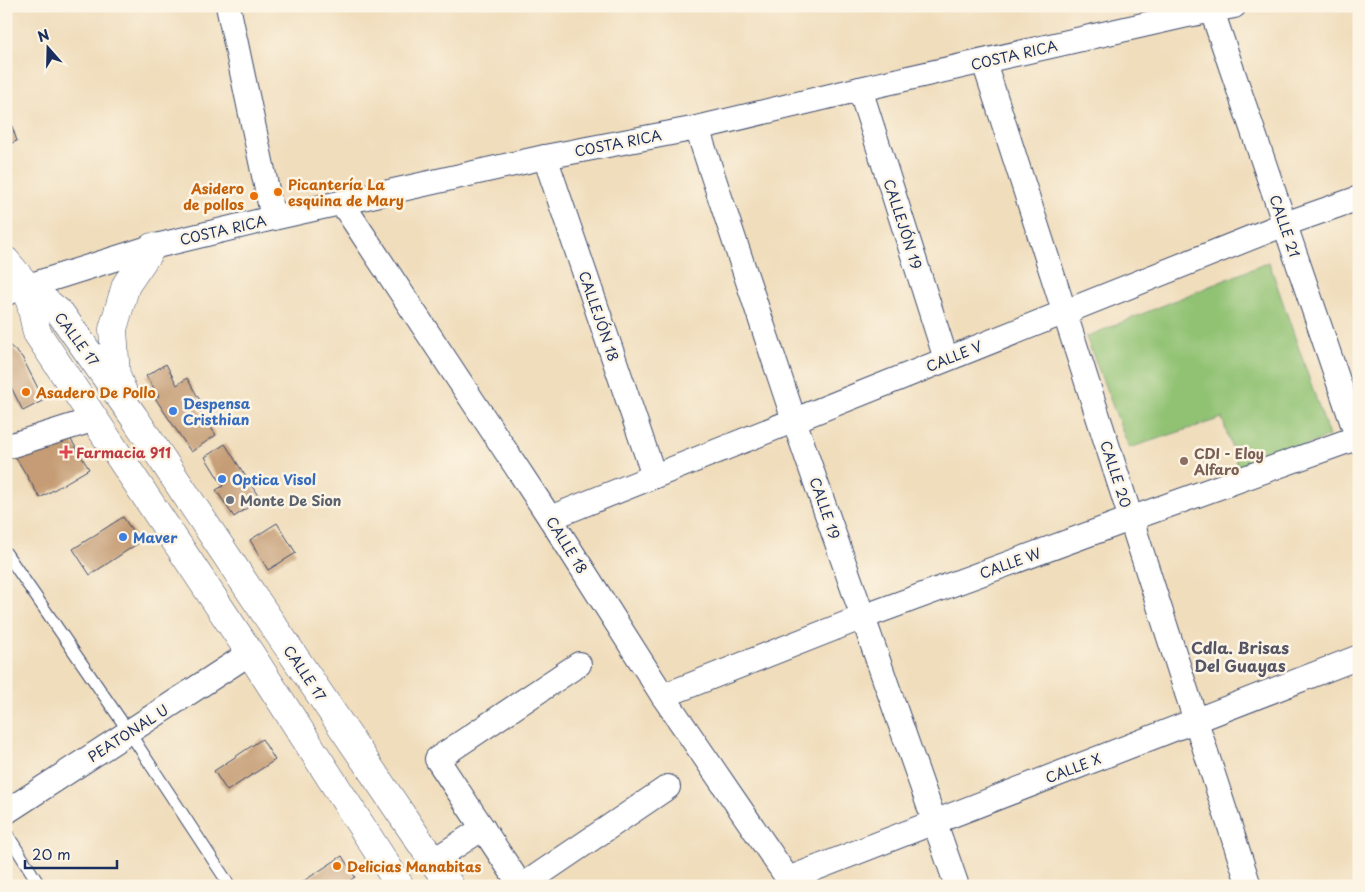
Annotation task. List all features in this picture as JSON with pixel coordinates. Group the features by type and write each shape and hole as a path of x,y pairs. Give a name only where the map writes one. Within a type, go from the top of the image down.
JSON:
{"street":[{"path":"228,6 272,218"},
{"name":"COSTA RICA","path":"17,290 152,247 272,218 544,157 698,128 984,62 1182,11 1223,9"},
{"name":"CALLE 21","path":"1223,9 1284,224 1358,439"},
{"name":"CALLE 20","path":"984,62 1249,886"},
{"name":"CALLEJÓN 19","path":"860,90 946,359"},
{"name":"CALLE 19","path":"698,128 794,420 957,886"},
{"name":"CALLEJÓN 18","path":"544,157 654,476"},
{"name":"CALLE V","path":"550,518 1284,224 1359,198"},
{"name":"CALLE 18","path":"342,203 550,518 663,696 790,882"},
{"path":"134,417 116,375 113,329 126,285 152,247"},
{"path":"6,261 17,290"},
{"name":"CALLE 17","path":"17,290 61,314 134,417 258,604 450,886"},
{"name":"CALLE 17","path":"17,290 37,333 250,653 400,886"},
{"path":"6,448 96,419"},
{"name":"CALLE W","path":"663,696 864,618 1130,519 1358,439"},
{"name":"PEATONAL U","path":"6,812 250,653"},
{"name":"CALLE X","path":"790,882 934,822 1359,657"},
{"path":"579,664 437,759 522,886 668,787"},
{"path":"433,861 482,828"}],"lane":[{"path":"6,553 129,732 230,886"},
{"path":"6,832 40,886"}],"green space":[{"path":"1269,262 1329,436 1240,473 1222,418 1129,448 1086,337"}],"building":[{"path":"6,109 17,141 6,145"},
{"path":"6,342 22,357 44,400 23,411 9,383 6,384"},
{"path":"166,364 177,385 187,378 202,404 196,406 216,435 191,452 155,398 159,396 146,376"},
{"path":"70,438 89,469 40,498 15,456"},
{"path":"225,444 260,499 234,517 216,490 223,486 205,457"},
{"path":"123,517 140,542 90,575 73,549"},
{"path":"277,523 296,553 268,570 250,540"},
{"path":"262,739 275,760 227,791 214,771"},
{"name":"Delicias Manabitas","path":"342,856 355,877 342,886 296,886"}],"place":[{"name":"Picantería La esquina de Mary","path":"278,192"},
{"name":"Asidero de pollos","path":"254,196"},
{"name":"Asadero De Pollo","path":"26,392"},
{"name":"Despensa Cristhian","path":"173,411"},
{"name":"Farmacia 911","path":"66,452"},
{"name":"CDI - Eloy Alfaro","path":"1184,461"},
{"name":"Optica Visol","path":"222,479"},
{"name":"Monte De Sion","path":"230,500"},
{"name":"Maver","path":"123,537"},
{"name":"Delicias Manabitas","path":"337,866"}],"district":[{"name":"Cdla. Brisas Del Guayas","path":"1240,656"}]}
